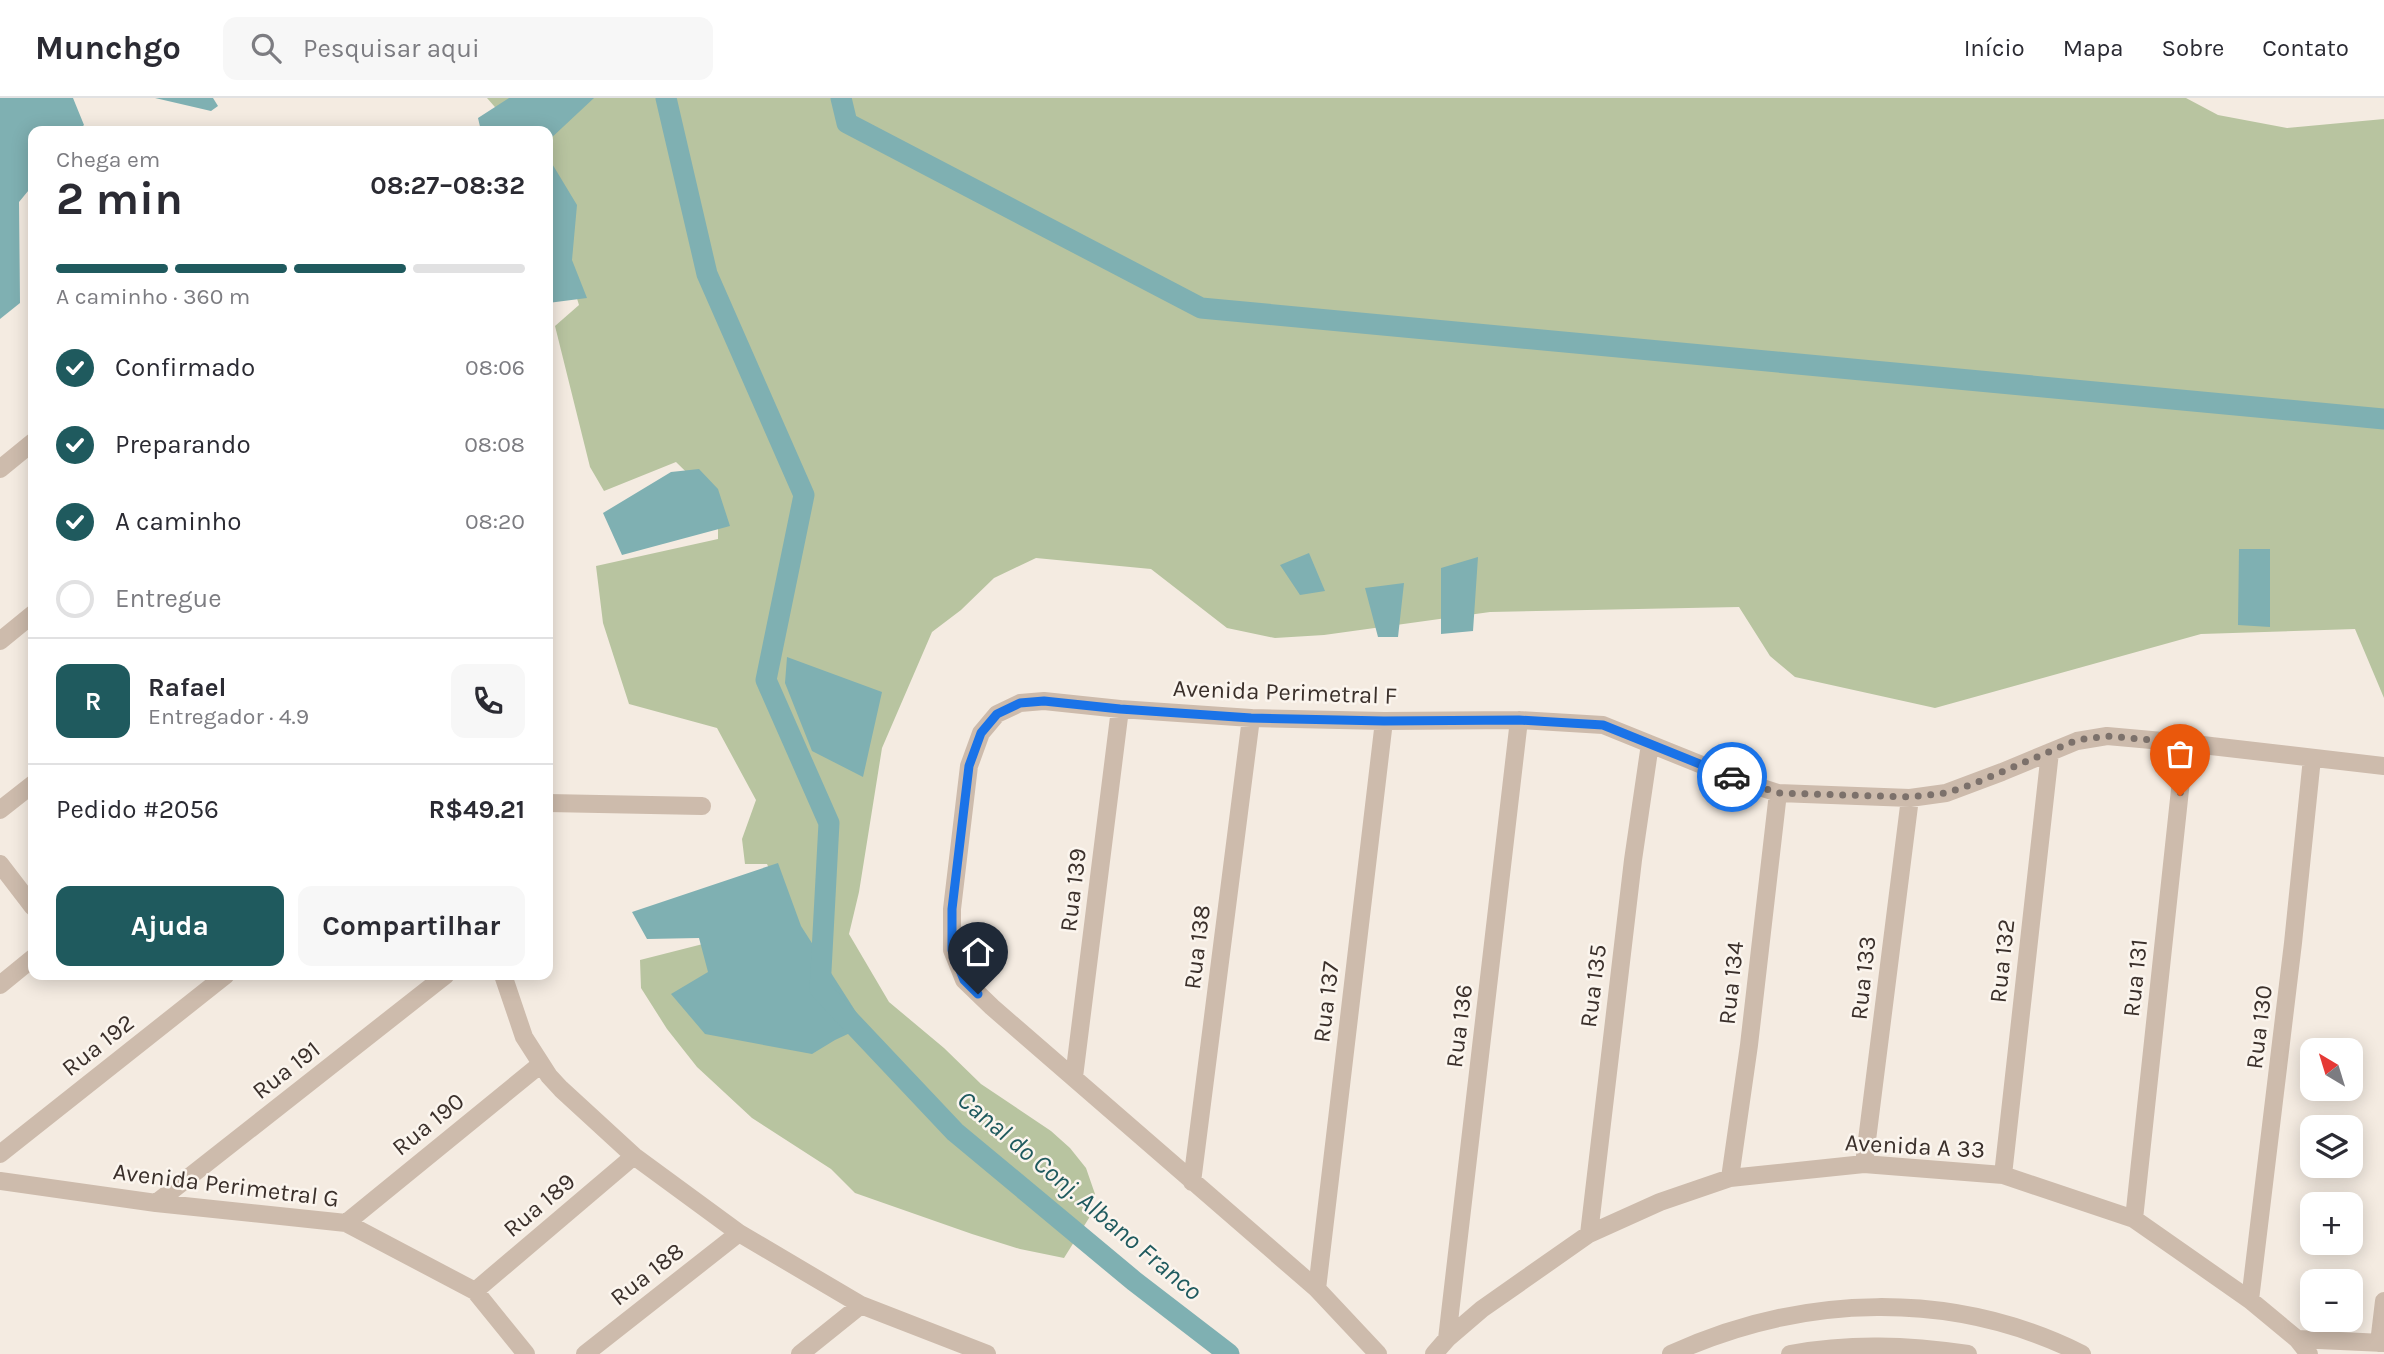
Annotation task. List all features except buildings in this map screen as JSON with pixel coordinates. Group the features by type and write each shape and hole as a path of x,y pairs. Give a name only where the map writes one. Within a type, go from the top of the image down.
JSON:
{"street":[{"path":"0,469 28,446"},
{"path":"0,640 28,618"},
{"name":"Avenida Perimetral F","path":"1378,1354 1317,1289 964,980 952,950 952,909 960,835 969,766 981,733 997,714 1020,703 1044,701 1251,718 1519,720 1603,725 1778,793 1910,797 1946,793 2077,740 2107,736 2384,766"},
{"name":"Rua 139","path":"1074,1077 1120,709"},
{"name":"Rua 138","path":"1192,1182 1251,718"},
{"name":"Rua 136","path":"1447,1339 1519,720"},
{"name":"Rua 137","path":"1317,1289 1384,721"},
{"name":"Rua 131","path":"2134,1219 2185,743"},
{"name":"Rua 135","path":"1589,1234 1631,872 1650,744"},
{"name":"Rua 132","path":"2003,1175 2050,752"},
{"name":"Rua 130","path":"2250,1300 2294,943 2312,758"},
{"path":"0,810 28,788"},
{"name":"Rua 134","path":"1730,1178 1749,1045 1778,793"},
{"name":"Rua 133","path":"1864,1164 1910,797"},
{"path":"553,803 702,806"},
{"path":"0,864 28,900"},
{"path":"0,985 28,962"},
{"name":"Rua 192","path":"0,1154 220,980"},
{"name":"Rua 191","path":"156,1203 440,980"},
{"path":"505,980 524,1037 541,1064 561,1090 634,1156 739,1233 861,1305 987,1354"},
{"name":"Rua 190","path":"346,1223 541,1064"},
{"name":"Rua 189","path":"475,1291 634,1156"},
{"name":"Avenida A 33","path":"1434,1354 1447,1339 1520,1280 1589,1234 1660,1202 1730,1178 1864,1164 2003,1175 2134,1219 2250,1300 2297,1339 2309,1354"},
{"name":"Avenida Perimetral G","path":"0,1181 156,1203 346,1223 475,1291 526,1354"},
{"name":"Rua 188","path":"585,1354 739,1233"},
{"path":"2297,1339 2381,1343 2384,1301"},
{"path":"800,1354 861,1305"},
{"path":"1671,1354 1712,1335 1773,1318 1855,1307 1911,1307 1954,1312 2013,1326 2082,1354"},
{"path":"1790,1354 1845,1345 1897,1345 1968,1354"}],"green space":[{"path":"487,98 2186,98 2218,115 2287,128 2384,119 2384,698 2355,629 2201,634 1935,708 1795,677 1770,656 1739,607 1490,612 1324,635 1275,638 1227,628 1151,569 1036,558 994,578 961,610 932,632 882,748 859,892 849,934 889,1002 944,1048 981,1084 1051,1131 1070,1148 1086,1168 1095,1194 1089,1218 1064,1258 1020,1249 855,1193 831,1169 752,1118 697,1067 667,1029 641,988 640,960 758,930 782,897 767,864 745,864 742,839 756,800 717,728 629,704 603,623 596,566 718,539 718,503 676,462 604,491 590,467 555,326 579,305 553,220 553,126 512,126"}],"water":[{"path":"0,98 73,98 83,126 28,126 28,191 19,202 20,303 0,319"},
{"path":"155,98 213,98 218,106 211,111"},
{"path":"509,98 594,98 553,136 553,126 480,126 478,118"},
{"path":"553,165 577,205 572,260 587,298 553,302"},
{"path":"699,469 718,489 730,526 622,555 603,513 671,472"},
{"path":"2239,549 2270,549 2270,627 2238,625"},
{"path":"1309,553 1325,591 1300,595 1280,565"},
{"path":"1478,557 1473,631 1441,634 1441,568"},
{"path":"1404,583 1398,637 1378,637 1365,588"},
{"path":"787,657 882,692 863,777 812,751 785,683"},
{"path":"778,863 801,926 865,1026 812,1054 705,1034 671,994 708,972 699,938 647,939 632,912"}],"waterway":[{"name":"Canal do Conj. Albano Franco","path":"666,98 707,274 804,495 766,680 829,823 820,989 955,1132 1134,1281 1229,1354"},
{"path":"841,98 847,123 1201,308 2384,419"}],"way so far":[{"path":"1732,777 1778,793 1910,797 1946,793 2077,740 2107,736 2185,743 2180,796"}],"route":[{"path":"978,994 964,980 952,950 952,909 969,766 981,733 997,714 1020,703 1044,701 1251,718 1384,721 1552,720 1603,725 1732,777"}]}
